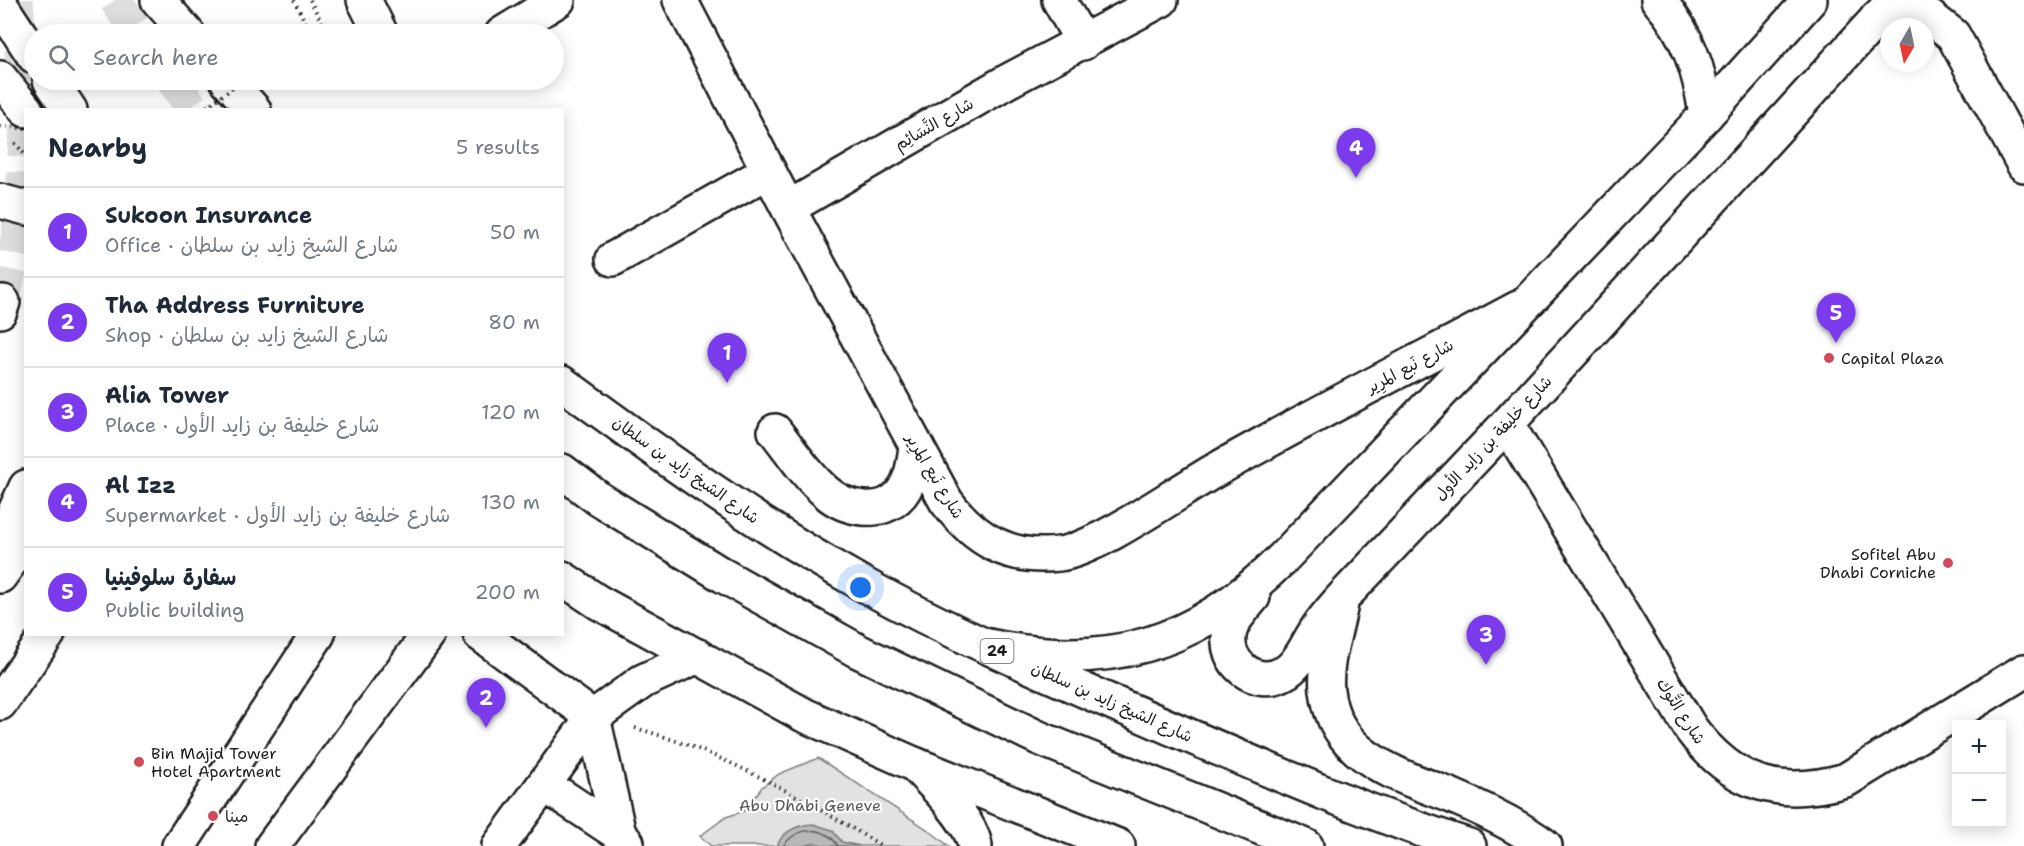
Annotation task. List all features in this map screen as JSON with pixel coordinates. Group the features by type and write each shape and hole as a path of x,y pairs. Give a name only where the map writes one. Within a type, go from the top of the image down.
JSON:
{"main road":[{"path":"158,0 179,24"},
{"path":"364,0 376,24"},
{"path":"518,24 558,0"},
{"name":"شارع نَبع المرِير","path":"680,0 788,208 946,501 962,523 983,539 1008,551 1034,555 1061,554 1087,546 1215,470 1521,306"},
{"path":"1059,0 1083,43"},
{"name":"شارع النَّسَائِم","path":"788,208 1006,82 1161,0"},
{"path":"1658,0 1682,33 1694,59 1706,115"},
{"path":"984,645 1055,657 1091,656 1144,645 1195,626 1228,607 1282,558 1706,115 1810,0"},
{"path":"0,4 24,41"},
{"path":"1886,9 1890,14 1918,13 1931,18 1953,35 2024,165"},
{"name":"شارع خليفة بن زايد الأول","path":"1282,558 1231,627 1228,639 1230,653 1242,670 1262,678 1284,673 1299,659 1318,627 1343,597 1508,424 1886,9"},
{"path":"0,78 24,108"},
{"path":"57,90 69,108"},
{"path":"236,90 252,108"},
{"path":"613,259 769,171"},
{"path":"0,201 24,207"},
{"name":"شارع الشيخ زايد بن سلطان","path":"564,384 718,496 861,583 984,645 1313,788 1469,846"},
{"name":"شارع التُّوك","path":"1508,424 1691,729 1708,752 1732,771 1758,784 1788,789 1818,788 1846,780 2024,671"},
{"path":"775,431 827,493 855,507 881,508 900,495 912,472 916,446"},
{"path":"564,473 599,499 723,576 858,651 1039,738 1306,846"},
{"path":"0,545 24,491"},
{"path":"0,576 24,543"},
{"path":"564,579 598,602 804,714 914,764 1118,846"},
{"path":"1343,597 1326,688 1335,721 1346,738 1364,756 1389,772 1482,809 1521,829 1545,846"},
{"path":"0,703 47,636"},
{"path":"180,846 317,636"},
{"path":"396,636 403,669"},
{"path":"272,846 428,636"},
{"path":"483,636 593,717 625,840"},
{"path":"499,846 593,717 643,681 698,656"},
{"path":"914,764 942,794 973,837 975,846"},
{"path":"544,785 625,840"}],"path":[{"path":"294,0 306,24"},
{"path":"310,0 321,24"},
{"path":"205,108 230,90"},
{"path":"0,127 24,128"},
{"path":"593,717 664,736 734,764 797,795 882,846"}],"green space":[{"name":"Abu Dhabi Geneve","path":"818,758 927,829 949,846 711,846 700,836 726,817 744,811 762,787 779,774"}],"water":[{"path":"813,824 832,830 842,842 860,846 827,846 815,843 804,846 777,846 783,836 792,830"}],"tunnel":[{"path":"17,0 25,108"},
{"path":"115,0 132,24"},
{"path":"179,90 193,108"},
{"path":"3,302 18,234 24,153"}],"place":[{"name":"Al Izz","path":"1356,178"},
{"name":"سفارة سلوفينيا","path":"1836,343"},
{"name":"Capital Plaza","path":"1829,358"},
{"name":"Sukoon Insurance","path":"727,383"},
{"name":"Sofitel Abu Dhabi Corniche","path":"1948,563"},
{"name":"Alia Tower","path":"1486,665"},
{"name":"Tha Address Furniture","path":"486,728"},
{"name":"Bin Majid Tower Hotel Apartment","path":"139,762"},
{"name":"مينا","path":"213,816"}]}
